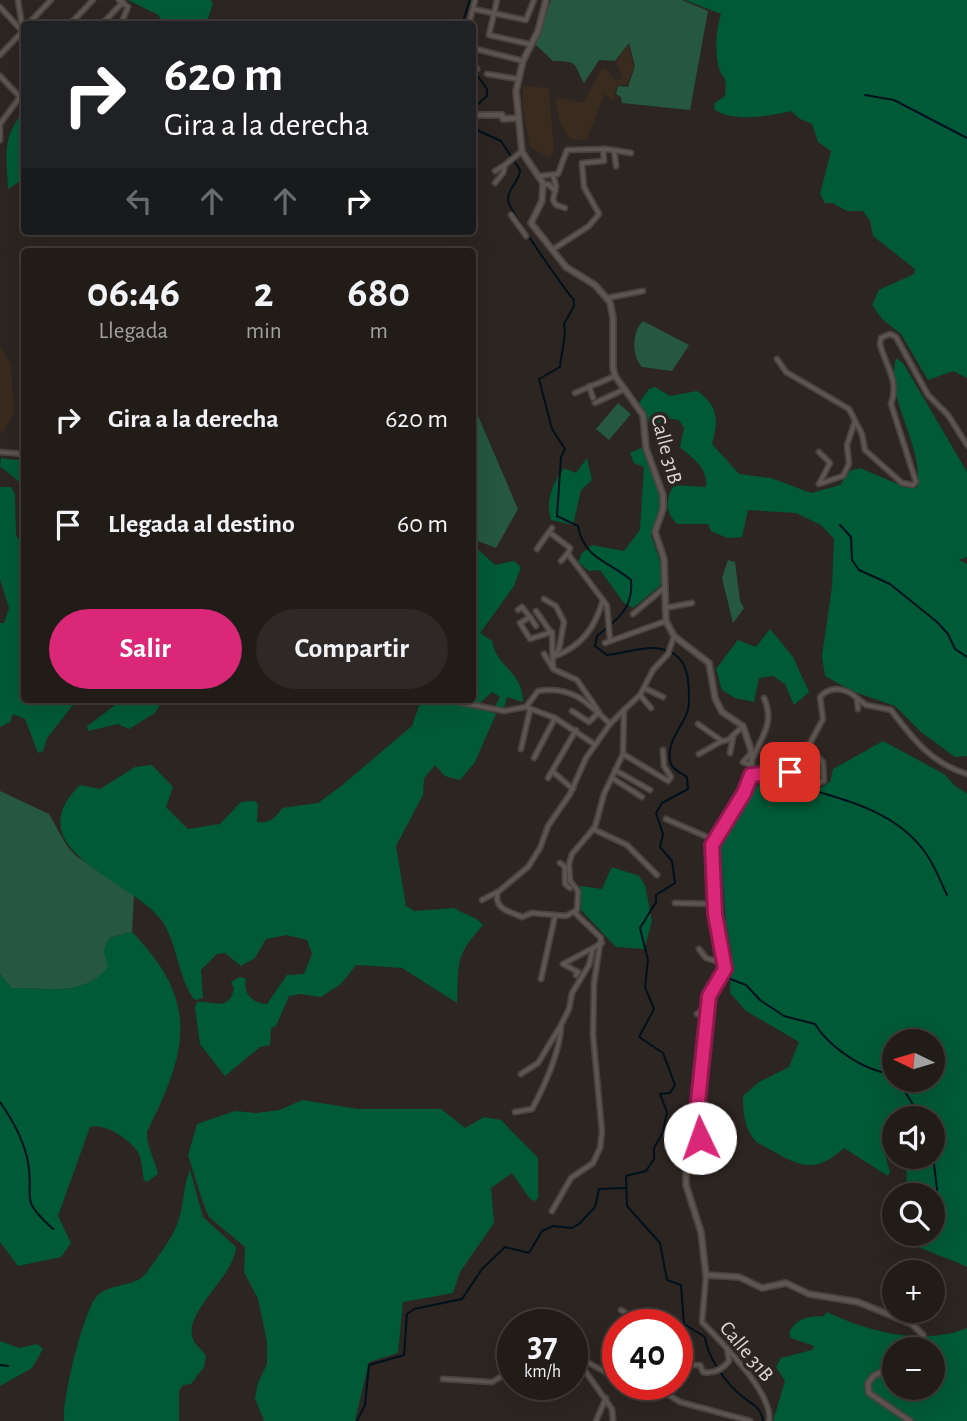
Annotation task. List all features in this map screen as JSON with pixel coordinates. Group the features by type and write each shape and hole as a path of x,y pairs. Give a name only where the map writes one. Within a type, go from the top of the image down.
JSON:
{"street":[{"path":"18,0 22,21"},
{"path":"42,0 45,6"},
{"path":"31,21 51,0"},
{"path":"72,21 93,0"},
{"path":"470,21 475,0"},
{"path":"497,0 491,36 529,44"},
{"path":"526,236 527,226 542,201 543,185 540,176 522,151 518,118 518,79 523,61 538,31 546,0"},
{"path":"104,21 121,1 128,7 122,21"},
{"path":"473,9 526,20 531,3"},
{"path":"0,7 21,29"},
{"path":"0,55 21,35"},
{"path":"476,48 484,54 523,61"},
{"path":"487,74 518,79"},
{"path":"0,76 20,97 0,126 0,140"},
{"path":"478,115 502,115 503,120 518,118"},
{"path":"540,176 559,172 566,150 604,149 631,153"},
{"path":"552,250 589,226 599,214 584,187 582,163 604,161 604,149"},
{"path":"614,150 616,166"},
{"path":"495,171 522,151"},
{"path":"495,183 503,173 506,163"},
{"path":"553,175 555,204 565,208"},
{"path":"543,185 548,184 555,191"},
{"path":"511,215 527,226 566,267 595,285 607,298 613,318 615,376 575,393"},
{"path":"607,298 643,291"},
{"path":"777,359 786,372 849,409 856,420 865,450 902,483 913,485 916,482 899,421 891,404 895,394 894,381 880,344 881,338 890,334 896,337 928,395 948,415 967,445"},
{"name":"Calle 31B","path":"615,376 643,415 646,448 663,495 663,509 654,532 664,559 666,621 674,636 709,663 715,698 724,715 743,726 752,755 753,766 744,793 714,840"},
{"path":"589,386 594,400 625,389"},
{"path":"819,452 830,464 818,484 843,476 849,464 847,445 856,420"},
{"path":"0,452 21,454"},
{"path":"537,549 550,530 570,548 561,561"},
{"path":"568,553 607,606 608,641 666,621"},
{"path":"633,614 665,587"},
{"path":"544,599 556,606 564,622 559,649 553,657"},
{"path":"553,657 573,650 581,641 600,617 603,600"},
{"path":"665,608 692,603"},
{"path":"518,610 522,607 536,626"},
{"path":"536,611 552,632 553,668"},
{"path":"530,617 518,624 532,640 548,631 552,632"},
{"path":"481,900 498,892 528,867 540,848 548,826 572,789 595,745 610,724 640,695 653,670 669,651 674,636"},
{"path":"544,654 553,668 577,680 610,724"},
{"path":"644,688 663,697"},
{"path":"751,775 790,772 814,785 824,781 823,762 808,747 823,719 820,697 824,692 838,689 866,705 891,710 920,749 944,765 967,774"},
{"path":"521,748 528,708 538,691 562,690 577,695 598,710"},
{"path":"640,695 651,708"},
{"path":"753,766 743,762 752,755 769,727 770,716 764,698"},
{"path":"857,698 858,709"},
{"path":"463,703 504,711 528,708 555,718 595,745"},
{"path":"572,711 589,722 598,710"},
{"path":"575,913 578,894 570,881 569,864 572,854 593,829 623,754 624,710"},
{"path":"534,758 555,718"},
{"path":"698,724 722,741"},
{"path":"699,754 735,735 743,726"},
{"path":"548,778 576,730"},
{"path":"730,753 735,735"},
{"path":"623,754 668,781 671,777 664,766 663,750"},
{"path":"615,771 650,790"},
{"path":"553,772 572,789"},
{"path":"612,778 642,797"},
{"path":"666,819 714,840 711,853 715,904 725,964 706,958 699,949"},
{"path":"593,829 627,845 657,875"},
{"path":"560,863 565,867 565,884 570,888"},
{"path":"498,892 496,900 503,909 522,917 532,913 555,916 575,913 600,935 602,943 594,983 593,1035 602,1132 600,1148 593,1163 571,1178 552,1211"},
{"path":"675,903 715,904"},
{"path":"541,979 555,916"},
{"path":"576,975 563,964 602,943"},
{"path":"521,1074 538,1063 561,1025 569,1010 572,993 589,965 593,948"},
{"name":"Calle 31B","path":"725,964 710,991 707,1006 696,1121 700,1138 686,1170 691,1208 701,1232 706,1275 702,1320 727,1346 769,1403 769,1421"},
{"path":"697,1014 707,1006"},
{"path":"515,1112 532,1109 545,1086 561,1035 561,1025"},
{"path":"706,1275 739,1277 762,1288 786,1283 808,1294 858,1302 912,1324 923,1337"},
{"path":"693,1365 700,1365 702,1372 719,1371 729,1361 727,1346"},
{"path":"882,1371 874,1375 867,1389 873,1398 910,1421"},
{"path":"588,1374 602,1393"},
{"path":"443,1379 492,1382 497,1379"},
{"path":"596,1421 605,1400"},
{"path":"607,1400 612,1409 612,1421"},
{"path":"677,1400 750,1421"}],"shaded area":[{"path":"628,45 634,67 627,84 617,85 613,101 604,94 587,140 570,139 560,122 555,101 558,97 583,103 601,70 606,68 614,80 622,79 616,62"},
{"path":"523,86 549,88 554,152 550,158 530,147 522,102"},
{"path":"0,346 11,364 14,412 3,432 0,431"}],"green space":[{"path":"128,0 211,0 213,4 207,21 162,21 158,15"},
{"path":"551,0 682,0 708,11 690,110 622,103 621,97 616,94 618,86 628,87 635,66 629,43 615,61 599,60 584,83 575,65 553,61 535,44"},
{"path":"685,0 967,0 967,378 953,371 928,380 901,334 882,319 872,305 879,290 914,274 915,269 873,236 870,221 863,211 847,211 832,203 825,203 820,194 831,151 818,142 812,124 791,111 741,117 714,109 715,103 725,96 726,88 716,51 721,14"},
{"path":"21,115 21,180 8,189 7,148"},
{"path":"643,321 689,345 672,371 642,367 638,362 635,337"},
{"path":"896,358 903,363 967,472 967,557 959,560 967,564 967,756 955,757 921,732 895,706 852,691 825,676 822,656 832,587 834,539 821,525 796,513 748,510 742,537 727,538 711,531 708,524 677,524 670,515 668,506 674,485 706,487 705,474 699,464 680,447 684,428 679,420 666,418 656,425 648,422 639,403 649,389 655,387 670,396 697,391 709,402 715,414 716,428 712,444 739,474 771,478 811,493 840,485 850,471 860,468 907,488 917,488 916,456 896,391"},
{"path":"618,403 631,414 609,440 596,429"},
{"path":"476,411 518,509 496,548 476,540"},
{"path":"649,444 666,512 651,535 660,561 662,584 633,608 624,603 600,570 589,571 578,562 582,553 592,545 624,551 640,530 644,467 634,463 630,453"},
{"path":"1,458 21,461 21,484 0,466"},
{"path":"587,458 592,480 581,490 573,525 551,520 549,506 556,479 564,468 576,473"},
{"path":"0,487 11,487 15,494 16,534 21,540 21,703 75,703 47,738 43,751 38,753 25,719 13,714 10,722 0,727 0,623 4,623 9,608 0,579"},
{"path":"476,548 495,565 514,561 521,567 514,586 480,633 492,641 498,657 514,675 522,691 523,702 507,697 504,709 494,708 500,697 492,692 480,703 476,702"},
{"path":"728,560 735,562 740,601 744,608 733,623 722,578"},
{"path":"770,629 793,657 809,692 794,705 785,684 773,676 759,678 754,702 735,698 722,690 716,669 738,640 756,647"},
{"path":"118,703 161,703 155,713 129,729 118,724 88,731 87,726"},
{"path":"420,703 479,708 496,714 475,762 460,780 445,776 435,765 424,778 423,795 396,846 406,906 415,911 454,908 483,925 467,945 460,961 457,1003 402,968 356,965 341,984 321,997 300,994 289,996 276,1026 271,1028 270,1045 260,1047 225,1076 200,1044 195,1008 197,1002 224,1003 232,996 234,988 231,982 240,977 246,979 247,994 250,997 267,1004 287,975 304,974 312,954 307,940 286,935 266,939 255,958 241,966 225,953 217,954 201,970 203,998 195,1000 185,983 162,921 147,906 85,862 69,846 61,828 63,808 80,785 100,789 135,767 152,765 173,787 166,807 188,829 220,824 241,802 255,801 258,804 257,822 268,821 282,808 318,803 412,726"},
{"path":"883,741 944,774 956,787 967,793 967,1267 918,1246 945,1246 945,1183 907,1183 905,1169 945,1169 945,1106 882,1106 882,1169 889,1169 888,1176 844,1148 817,1164 800,1164 756,1142 746,1123 743,1096 759,1082 789,1067 799,1042 746,1011 730,993 732,954 726,924 720,843 758,785 784,780 815,791 830,782 833,769"},
{"path":"0,791 49,814 67,846 76,856 134,895 132,932 109,938 104,951 109,967 88,983 63,989 11,988 0,974"},
{"path":"612,867 639,876 645,885 652,921 644,949 616,947 581,910 580,886 602,889"},
{"path":"132,932 154,958 169,982 178,1005 178,1052 161,1103 147,1132 158,1174 147,1182 144,1180 139,1155 130,1142 102,1127 90,1127 58,1216 71,1243 61,1257 18,1266 0,1242 0,974 11,988 76,987 98,977 108,967 104,951 109,938"},
{"path":"302,1100 358,1109 441,1109 465,1128 484,1117 501,1120 538,1158 538,1198 535,1201 530,1199 512,1173 491,1188 494,1223 460,1272 453,1293 403,1302 398,1353 369,1362 355,1421 264,1421 255,1398 258,1383 267,1364 267,1342 258,1299 244,1272 245,1247 209,1217 188,1155 197,1124 235,1111 256,1113 280,1110"},
{"path":"190,1170 203,1217 236,1247 227,1270 195,1318 193,1339 206,1356 204,1367 191,1384 183,1385 179,1391 179,1421 64,1421 75,1354 93,1302 99,1294 137,1280 147,1272 175,1228"},
{"path":"827,1312 878,1331 914,1336 932,1336 967,1328 967,1421 773,1421 785,1381 776,1367 781,1358 812,1350 814,1346 791,1338 789,1333 799,1321 824,1316"},
{"path":"0,1341 19,1348 37,1344 43,1349 32,1368 0,1386"}],"waterway":[{"path":"463,21 470,0"},
{"path":"476,74 487,89 487,96 476,106"},
{"path":"865,95 894,100 967,138"},
{"path":"476,126 479,131 501,141 520,170 508,196 510,206 574,300 574,306 564,324 560,367 539,379 552,429 565,449 561,457 557,516 578,526 585,546 631,580 627,606 617,619 597,636 595,646 607,655 649,648 666,650 681,660 687,675 688,710 670,747 669,756 672,766 687,777 688,789 662,803 656,813 663,834 660,847 672,861 675,883 656,895 656,902 640,928 648,960 645,987 654,1009 639,1037 663,1053 675,1085 670,1093 660,1094 667,1112 663,1132 654,1148 654,1159 646,1171 626,1176 627,1206 660,1243 667,1280 681,1285 684,1324 705,1337 710,1353 724,1378 758,1409 763,1421"},
{"path":"840,525 851,537 852,560 859,570 890,584 937,622 948,634 955,649 967,657"},
{"path":"804,788 856,804 903,829 927,855 947,895"},
{"path":"725,977 746,985 760,1000 784,1016 815,1024 834,1046 869,1068 882,1072"},
{"path":"905,1092 914,1106"},
{"path":"0,1102 17,1130 26,1154 31,1203 53,1229"},
{"path":"935,1169 936,1183"},
{"path":"357,1421 365,1405 369,1365 404,1355 407,1314 414,1309 462,1299 482,1269 505,1247 529,1253 542,1231 553,1226 572,1228 579,1224 595,1207 599,1189 625,1188"},
{"path":"0,1365 8,1366"}],"route":[{"path":"700,1138 696,1121 703,1035 710,991 724,971 725,964 715,914 712,845 744,793 751,775 790,772"}]}
